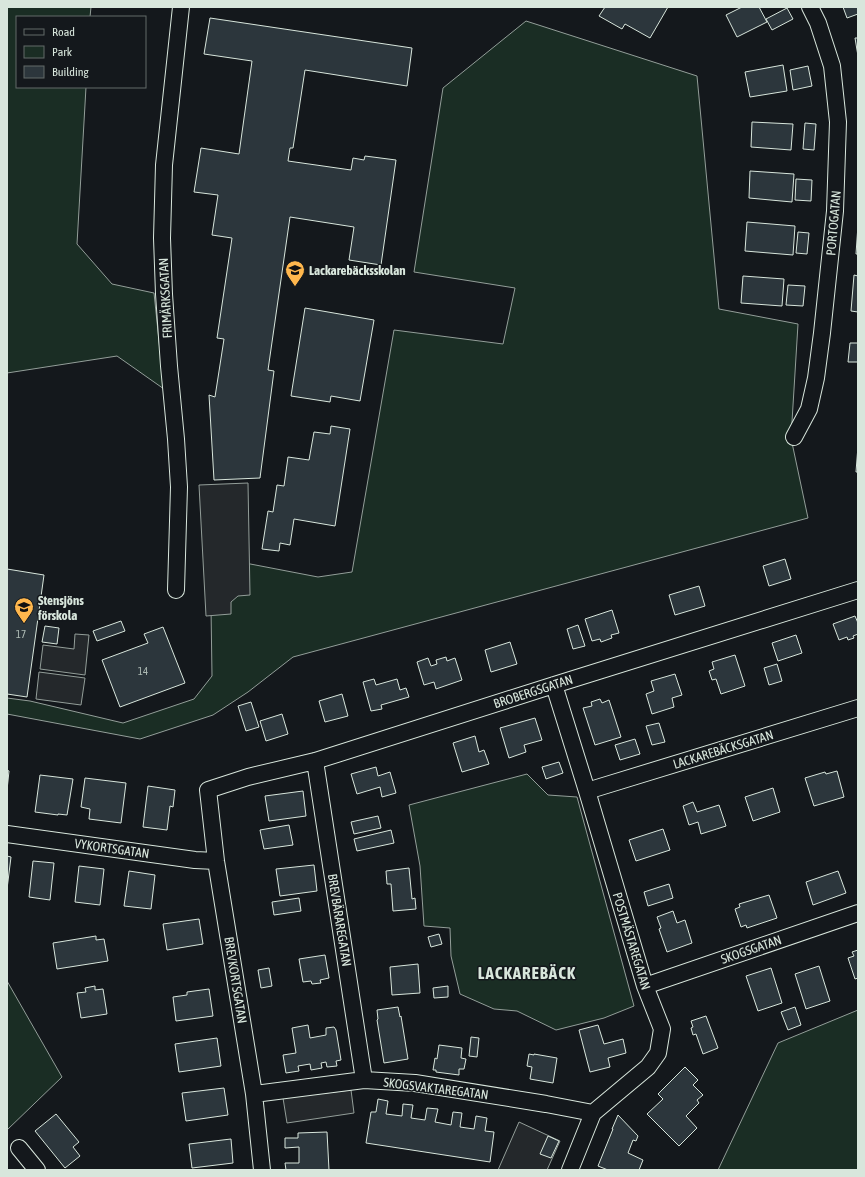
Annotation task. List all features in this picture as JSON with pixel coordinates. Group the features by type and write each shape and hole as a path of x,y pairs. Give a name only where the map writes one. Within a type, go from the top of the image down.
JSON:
{"street":[{"name":"FRIMÄRKSGATAN","path":"176,590 179,487 164,294 162,238 164,165 181,7"},
{"name":"PORTOGATAN","path":"794,437 809,409 816,378 835,203 838,122 832,66 818,23 810,7"},
{"name":"BROBERGSGATAN","path":"208,790 248,777 316,761 858,590"},
{"name":"POSTMÄSTAREGATAN","path":"554,685 645,986 662,1029 658,1053 648,1067 593,1113 570,1170"},
{"name":"LACKAREBÄCKSGATAN","path":"587,791 858,708"},
{"name":"BREVBÄRAREGATAN","path":"316,761 364,1080"},
{"name":"BREVKORTSGATAN","path":"208,790 216,861 254,1094 262,1170"},
{"name":"VYKORTSGATAN","path":"7,834 195,860 216,861"},
{"name":"SKOGSGATAN","path":"645,986 858,913"},
{"name":"SKOGSVAKTAREGATAN","path":"254,1094 364,1080 415,1083 593,1113"},
{"path":"19,1148 37,1170"}],"green space":[{"path":"7,7 91,7 90,16 16,16 16,88 86,88 77,244 112,284 154,293 164,389 117,356 7,373"},
{"path":"526,21 697,76 719,309 798,324 791,438 808,518 293,657 248,692 213,715 140,739 7,714 7,698 30,701 123,723 194,699 212,676 211,608 219,558 318,577 352,572 394,330 503,344 515,288 414,272 443,88"},
{"path":"527,774 548,795 577,797 634,1006 604,1018 556,1030 517,1011 494,1009 460,994 451,956 450,928 424,926 420,866 409,805"},
{"path":"7,981 62,1077 7,1130"},
{"path":"858,1010 858,1170 718,1170 778,1043"}],"shaded area":[{"path":"248,483 250,595 238,596 231,602 231,614 206,616 199,485"},
{"path":"75,634 89,635 85,675 40,669 43,645 74,649"},
{"path":"39,672 85,678 81,705 36,699"},
{"path":"351,1090 354,1113 287,1123 283,1098"},
{"path":"519,1122 560,1141 547,1170 498,1170"}],"building":[{"path":"605,7 668,7 650,38 625,24 622,29 599,16"},
{"path":"742,7 759,7 767,22 737,37 726,15"},
{"path":"843,7 858,7 858,14 847,18"},
{"path":"787,8 793,19 772,30 766,19"},
{"path":"210,18 412,48 407,86 305,70 293,148 290,148 288,161 351,170 353,158 364,160 365,156 396,160 381,265 349,260 354,227 290,217 268,370 274,371 260,478 214,480 209,395 215,397 224,339 217,338 232,238 212,235 218,195 194,192 201,148 239,154 252,61 204,54"},
{"path":"855,38 858,38 858,56"},
{"path":"783,65 787,91 750,97 745,72"},
{"path":"808,66 812,86 793,90 790,70"},
{"path":"752,122 793,124 791,150 751,147"},
{"path":"805,123 816,124 814,150 803,149"},
{"path":"750,171 794,174 792,202 749,198"},
{"path":"796,179 812,180 811,201 795,200"},
{"path":"747,222 795,226 793,255 745,251"},
{"path":"858,225 858,254 856,254"},
{"path":"798,232 809,233 807,254 796,253"},
{"path":"854,275 858,276 858,312 851,311"},
{"path":"743,276 784,279 782,306 741,303"},
{"path":"788,285 805,286 803,306 786,305"},
{"path":"305,308 374,320 360,401 331,396 330,402 291,396"},
{"path":"850,343 858,343 858,362 848,362"},
{"path":"331,426 350,429 335,526 294,519 290,545 280,543 279,551 262,549 268,511 273,512 277,485 284,486 288,457 309,460 314,432 330,434"},
{"path":"858,446 858,472 856,472"},
{"path":"785,559 791,579 769,586 763,566"},
{"name":"Stensjöns förskola","path":"7,569 44,575 27,697 7,694"},
{"path":"699,586 705,606 675,615 669,595"},
{"path":"612,610 619,633 611,635 612,638 601,642 600,639 592,641 585,619"},
{"path":"855,616 858,623 858,634 853,636 854,638 848,640 847,637 839,640 833,624"},
{"path":"121,621 125,631 97,641 93,631"},
{"path":"578,625 585,646 573,649 567,629"},
{"path":"45,626 59,628 57,644 42,642"},
{"path":"163,627 185,683 120,707 102,660 148,643 144,634"},
{"path":"796,635 802,653 778,661 772,643"},
{"path":"510,642 517,664 491,672 485,650"},
{"path":"735,655 745,686 721,694 716,679 712,680 709,671 714,669 712,662"},
{"path":"446,657 447,661 455,658 462,680 436,689 434,682 424,685 417,662 428,658 431,666 437,664 436,660"},
{"path":"777,664 782,681 769,685 764,668"},
{"path":"675,674 682,695 672,698 674,707 652,714 646,694 654,691 651,681"},
{"path":"374,679 376,685 397,679 400,690 406,688 409,697 381,705 382,709 371,711 363,682"},
{"path":"342,694 348,716 325,722 319,701"},
{"path":"600,699 602,703 609,700 621,737 595,745 583,708 592,706 591,702"},
{"path":"251,702 259,727 246,731 238,706"},
{"path":"282,714 288,734 266,741 260,721"},
{"path":"535,718 542,740 524,745 526,752 509,758 500,728"},
{"path":"659,723 665,742 652,745 646,726"},
{"path":"475,736 479,752 484,750 489,764 462,772 453,743"},
{"path":"635,739 640,754 620,760 615,745"},
{"path":"559,762 563,773 546,779 542,767"},
{"path":"376,767 378,776 390,772 396,793 382,797 380,787 357,794 351,774"},
{"path":"7,770 9,771 7,790"},
{"path":"837,771 844,797 814,806 805,778 825,772 826,774"},
{"path":"40,775 73,779 67,815 35,812"},
{"path":"85,778 126,783 121,823 89,819 90,809 81,807"},
{"path":"148,786 175,790 173,807 170,806 167,830 143,827"},
{"path":"773,788 780,812 753,821 745,797"},
{"path":"303,791 306,816 269,821 265,796"},
{"path":"693,802 697,812 719,805 726,826 701,834 698,822 689,825 683,806"},
{"path":"378,816 381,828 354,834 351,822"},
{"path":"289,825 293,845 264,849 260,830"},
{"path":"663,829 670,850 636,861 629,840"},
{"path":"391,830 394,843 357,851 354,839"},
{"path":"7,856 11,857 7,889"},
{"path":"33,861 54,863 50,900 29,897"},
{"path":"314,865 317,891 280,896 276,869"},
{"path":"79,866 104,869 100,905 75,902"},
{"path":"409,868 412,899 415,898 416,909 393,911 391,884 387,884 386,871"},
{"path":"129,871 155,875 151,909 124,906"},
{"path":"838,871 846,893 813,905 806,882"},
{"path":"669,884 673,898 648,906 644,892"},
{"path":"769,895 777,918 747,928 746,925 741,927 735,909 740,907 739,904"},
{"path":"299,898 301,911 274,915 272,902"},
{"path":"673,911 677,923 685,920 692,943 667,952 659,929 661,928 657,917"},
{"path":"199,919 203,944 167,950 163,924"},
{"path":"439,934 442,944 431,947 428,937"},
{"path":"96,936 96,940 104,939 108,961 57,969 53,943"},
{"path":"858,950 858,978 855,979 848,958 854,956 852,952"},
{"path":"325,955 329,978 320,980 321,983 312,984 311,981 303,982 299,959"},
{"path":"418,964 420,993 392,995 390,967"},
{"path":"819,966 830,1001 806,1009 795,974"},
{"path":"269,968 272,986 261,988 258,970"},
{"path":"771,968 782,1003 758,1011 746,976"},
{"path":"95,986 95,990 103,989 107,1014 81,1018 77,993 86,992 85,988"},
{"path":"448,986 448,997 434,998 433,988"},
{"path":"209,989 213,1016 176,1021 173,997 187,995 187,992"},
{"path":"398,1007 400,1017 401,1016 408,1059 384,1063 377,1020 377,1010"},
{"path":"795,1007 801,1025 788,1030 781,1012"},
{"path":"706,1016 718,1048 703,1054 696,1034 693,1035 691,1021"},
{"path":"308,1025 310,1038 326,1035 326,1028 334,1027 336,1030 341,1060 336,1061 337,1066 327,1067 326,1062 321,1063 322,1068 311,1070 310,1064 298,1066 299,1071 286,1073 283,1055 296,1053 292,1028"},
{"path":"598,1025 604,1044 623,1039 626,1053 608,1058 610,1067 590,1072 579,1030"},
{"path":"471,1037 479,1038 477,1057 469,1056"},
{"path":"217,1038 221,1066 179,1072 175,1044"},
{"path":"439,1045 462,1048 461,1058 466,1059 464,1069 459,1069 459,1075 436,1072 436,1070 433,1070 435,1058 437,1059"},
{"path":"529,1054 557,1058 553,1083 530,1079 532,1067 527,1066"},
{"path":"685,1067 698,1080 693,1085 703,1095 697,1100 699,1103 686,1116 697,1128 679,1146 647,1114 663,1099 658,1094"},
{"path":"224,1088 228,1115 186,1121 182,1093"},
{"path":"378,1099 388,1101 386,1114 402,1116 403,1104 413,1105 411,1118 425,1120 427,1108 438,1109 435,1122 451,1125 453,1112 462,1113 460,1127 474,1129 476,1116 487,1118 485,1131 494,1132 490,1162 366,1143 371,1112 376,1112"},
{"path":"56,1114 79,1142 73,1147 80,1156 65,1168 35,1131"},
{"path":"618,1115 638,1136 636,1141 633,1140 628,1153 643,1160 639,1170 608,1170 598,1166"},
{"path":"327,1132 329,1170 286,1170 285,1163 299,1163 299,1147 285,1148 285,1138 298,1138 298,1133"},
{"path":"548,1136 559,1141 551,1158 540,1154"},
{"path":"231,1139 233,1163 192,1168 189,1144"}],"place":[{"name":"Lackarebäcksskolan","path":"295,287"},
{"name":"Stensjöns förskola","path":"24,624"}],"district":[{"name":"LACKAREBÄCK","path":"527,973"}]}
